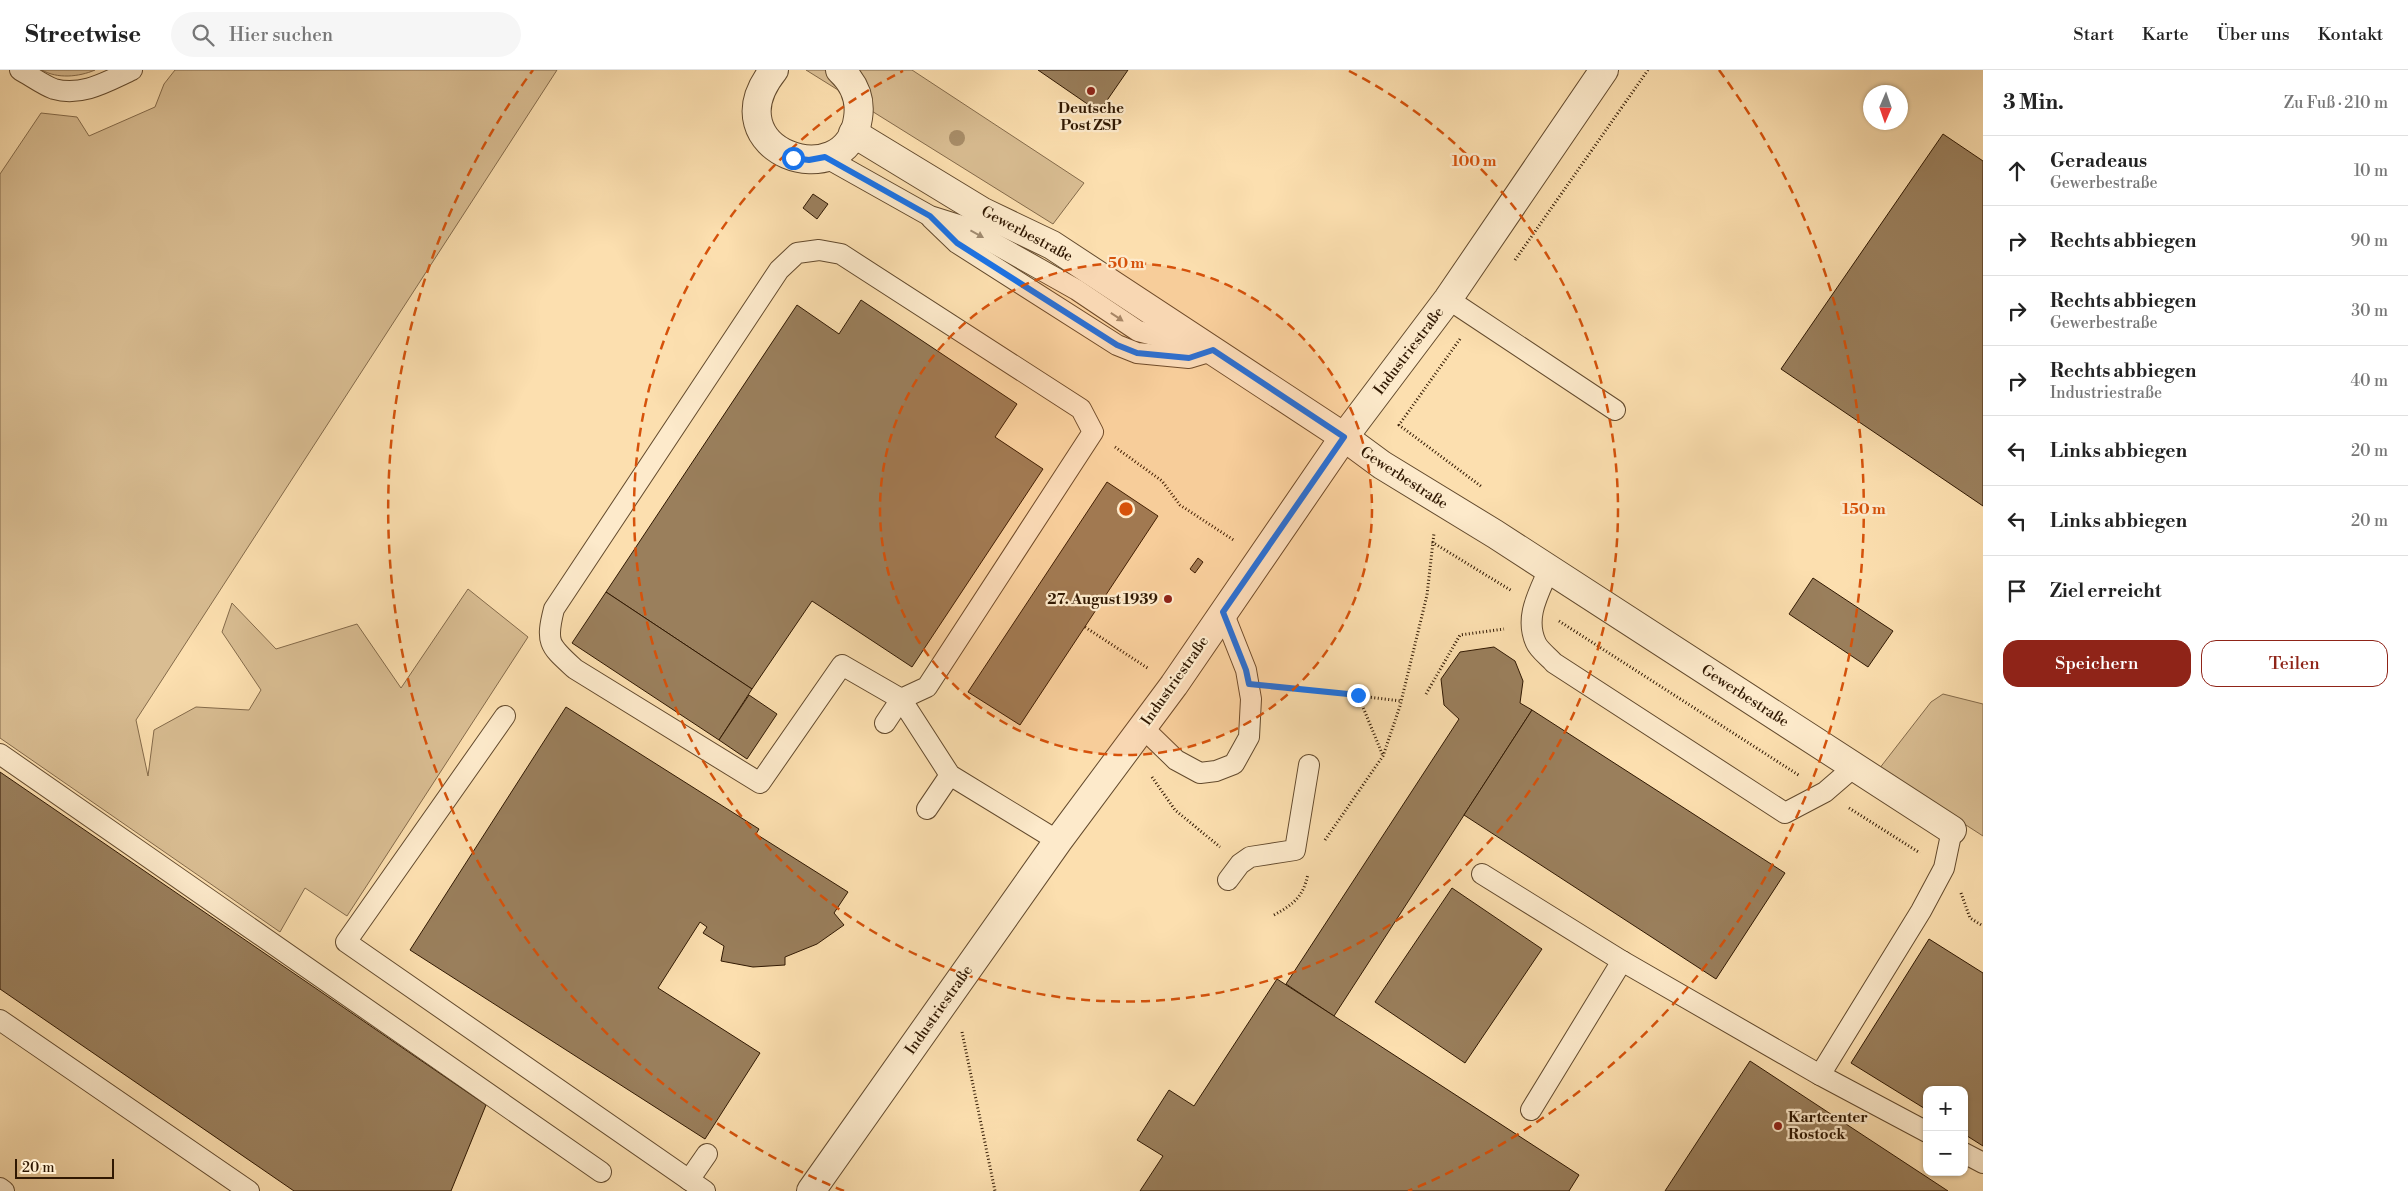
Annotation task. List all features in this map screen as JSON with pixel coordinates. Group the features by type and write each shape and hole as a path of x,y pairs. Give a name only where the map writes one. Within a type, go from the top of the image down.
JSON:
{"street":[{"path":"774,70 759,94 756,110 760,126 767,140 779,151 793,158 809,160 825,157 839,150 853,134 857,124 859,108 856,92 849,78 840,70"},
{"name":"Industriestraße","path":"811,1191 1058,841 1143,728 1344,437 1448,300 1604,70"},
{"name":"Gewerbestraße","path":"853,134 984,212 1052,244 1344,437 1382,465 1549,569 1952,830"}],"lane":[{"path":"20,70 53,88 70,92 95,87 132,70"},
{"path":"825,157 930,216 957,243 1117,345 1137,353 1189,358 1213,350"},
{"path":"886,723 901,699 927,687 1093,432 1080,409 841,254 819,250 797,253 779,270 554,609 548,631 553,648 575,669 760,783 842,665 901,699 950,775 1058,841"},
{"path":"1448,300 1616,410"},
{"path":"1549,569 1533,604 1531,626 1536,644 1554,663 1786,813 1824,792 1854,767"},
{"path":"1143,728 1176,760 1200,772 1216,771 1234,764 1249,737 1251,699 1246,670 1223,612"},
{"path":"505,716 346,942 697,1186 707,1154"},
{"path":"0,754 601,1172"},
{"path":"1228,880 1240,864 1250,857 1295,850 1308,765"},
{"path":"926,809 950,775"},
{"path":"1820,1075 1921,911 1944,868 1952,830"},
{"path":"1482,874 1622,961 1820,1075 1925,1131"},
{"path":"1532,1110 1622,961"},
{"path":"0,1020 248,1191"},
{"path":"1968,1154 1983,1163"},
{"path":"0,1188 4,1191"}],"path":[{"path":"1585,160 1648,70"},
{"path":"1093,432 1162,481 1180,505 1208,524"},
{"path":"1432,542 1533,604 1944,868 1958,883 1970,918 1983,926"},
{"path":"1084,627 1130,657"},
{"path":"1426,694 1460,635 1502,628 1536,644"},
{"path":"1249,684 1401,701"},
{"path":"1358,695 1383,756"},
{"path":"1274,915 1290,906 1304,890 1310,867"},
{"path":"954,990 994,1191"}],"shaded area":[{"path":"42,70 95,70 82,74 61,76"},
{"path":"175,70 557,70 136,720 148,776 154,730 196,707 249,710 261,690 222,632 232,603 276,649 357,624 401,688 468,589 528,637 347,916 305,888 280,932 0,738 0,174 41,113 77,117 89,136 155,107 164,84"},
{"path":"806,70 912,70 1084,183 1053,224"},
{"path":"1943,694 1983,704 1983,836 1879,769 1931,702"}],"building":[{"name":"Deutsche Post ZSP","path":"1038,70 1128,70 1099,112"},
{"path":"1943,134 1983,161 1983,506 1781,369"},
{"path":"813,194 828,204 817,219 803,208"},
{"path":"861,300 1017,404 995,437 1043,469 912,667 812,601 752,689 606,592 797,305 839,334"},
{"path":"1107,482 1158,516 1020,725 968,692"},
{"path":"1198,558 1203,562 1195,573 1190,569"},
{"path":"1813,578 1893,631 1868,667 1789,614"},
{"path":"606,592 752,689 719,740 572,643"},
{"path":"1494,647 1515,661 1523,681 1520,703 1532,710 1334,1016 1286,984 1459,719 1444,705 1441,679 1460,652"},
{"path":"749,695 777,714 747,759 719,740"},
{"path":"566,707 759,829 756,834 848,892 834,913 844,925 817,944 785,957 785,965 753,967 721,961 724,946 703,933 707,927 700,922 658,988 760,1053 705,1139 410,950"},
{"path":"1532,710 1785,873 1716,979 1464,815"},
{"path":"0,772 486,1105 451,1191 294,1191 0,989"},
{"path":"1452,888 1542,949 1465,1063 1375,1002"},
{"path":"1929,939 1983,973 1983,1146 1968,1137 1968,1086 1923,1086 1923,1108 1851,1063"},
{"path":"1277,979 1579,1175 1569,1191 1140,1191 1163,1156 1137,1140 1169,1090 1194,1106"},
{"name":"Kartcenter Rostock","path":"1750,1061 1948,1191 1665,1191"}],"place":[{"name":"Deutsche Post ZSP","path":"1091,91"},
{"name":"27. August 1939","path":"1168,599"},
{"name":"Kartcenter Rostock","path":"1778,1126"}],"route":[{"path":"793,158 809,160 825,157 930,216 957,243 1117,345 1137,353 1189,358 1213,350 1344,437 1223,612 1246,670 1249,684 1358,695"}]}
